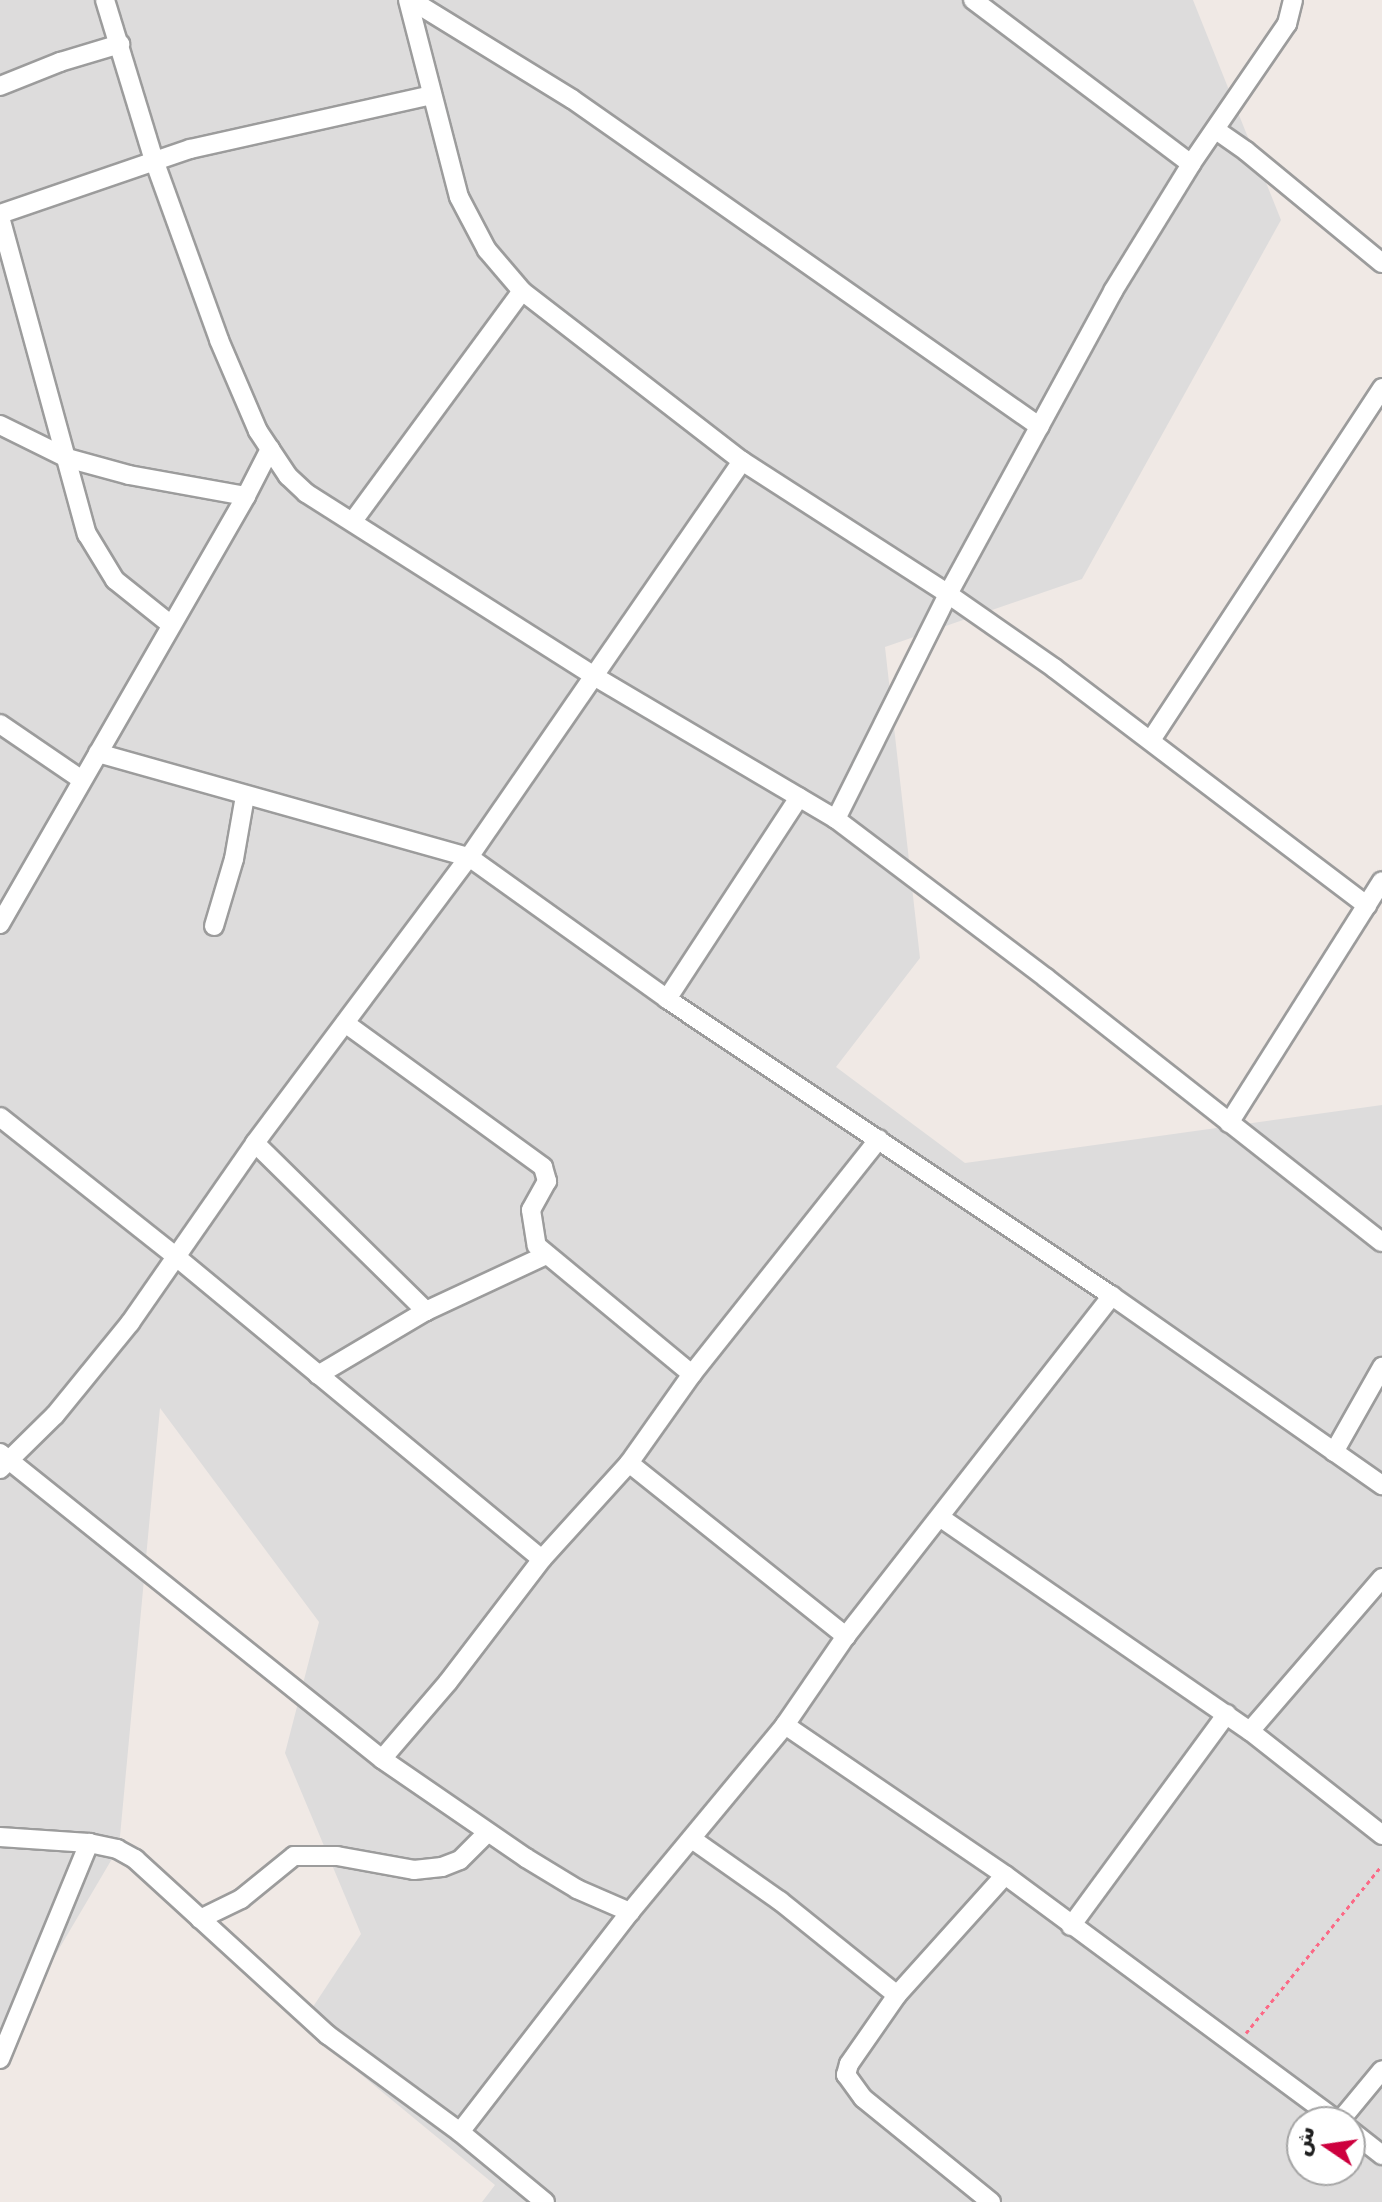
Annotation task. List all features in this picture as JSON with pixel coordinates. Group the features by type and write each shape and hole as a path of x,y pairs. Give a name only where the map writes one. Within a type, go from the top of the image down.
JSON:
{"street":[{"path":"105,0 154,160 219,340 258,431 288,476 306,493 594,676 836,819 1382,1242"},
{"path":"409,0 447,161 470,223 487,250 522,291 742,461 948,594 1151,740 1367,906"},
{"path":"409,0 572,99 1040,427"},
{"path":"973,0 1191,164"},
{"path":"836,819 948,594 1113,291 1191,164 1287,24 1293,0"},
{"path":"0,86 60,62 120,44"},
{"path":"170,624 130,595 95,552 87,534 0,215 154,160 262,131 432,95"},
{"path":"1216,130 1382,263"},
{"path":"353,521 522,291"},
{"path":"1151,740 1382,388"},
{"path":"0,425 67,458 129,475 246,496"},
{"path":"0,924 270,449"},
{"path":"630,1912 577,1889 487,1833 382,1759 4,1460 77,1391 130,1323 174,1255 255,1143 469,857 742,461"},
{"path":"0,724 82,780"},
{"path":"98,753 469,857 667,999 1112,1296 1382,1485"},
{"path":"214,926 234,859 245,796"},
{"path":"667,999 799,797"},
{"path":"1229,1123 1382,881"},
{"path":"345,1023 543,1167 547,1181 533,1204 531,1218 533,1238 544,1256 692,1374"},
{"path":"0,1117 174,1255 542,1559"},
{"path":"382,1759 448,1682 542,1559 629,1463 692,1374 879,1139"},
{"path":"255,1143 426,1311"},
{"path":"318,1375 426,1311 544,1256"},
{"path":"460,2132 630,1912 785,1725 846,1636 1112,1296"},
{"path":"1334,1452 1382,1367"},
{"path":"629,1463 846,1636"},
{"path":"941,1518 1227,1714 1382,1835"},
{"path":"1250,1731 1382,1578"},
{"path":"1071,1926 1227,1714"},
{"path":"785,1725 1005,1875 1317,2106"},
{"path":"200,1919 241,1899 294,1856 337,1856 414,1870 442,1867 460,1860 487,1833"},
{"path":"0,1837 89,1843 117,1849 135,1859 328,2035 460,2132 545,2202"},
{"path":"692,1839 780,1901 897,1995"},
{"path":"0,2059 89,1843"},
{"path":"991,2202 863,2098 847,2081 849,2064 897,1995 1005,1875"},
{"path":"1352,2106 1382,2070"},
{"path":"1366,2142 1382,2155"}],"path":[{"path":"1235,2047 1382,1865"}],"shaded area":[{"path":"0,0 1193,0 1281,220 1082,579 885,647 920,958 836,1067 965,1163 1382,1105 1382,2202 482,2202 495,2185 301,2025 361,1934 285,1753 319,1622 160,1408 119,1847 0,2049"}]}
